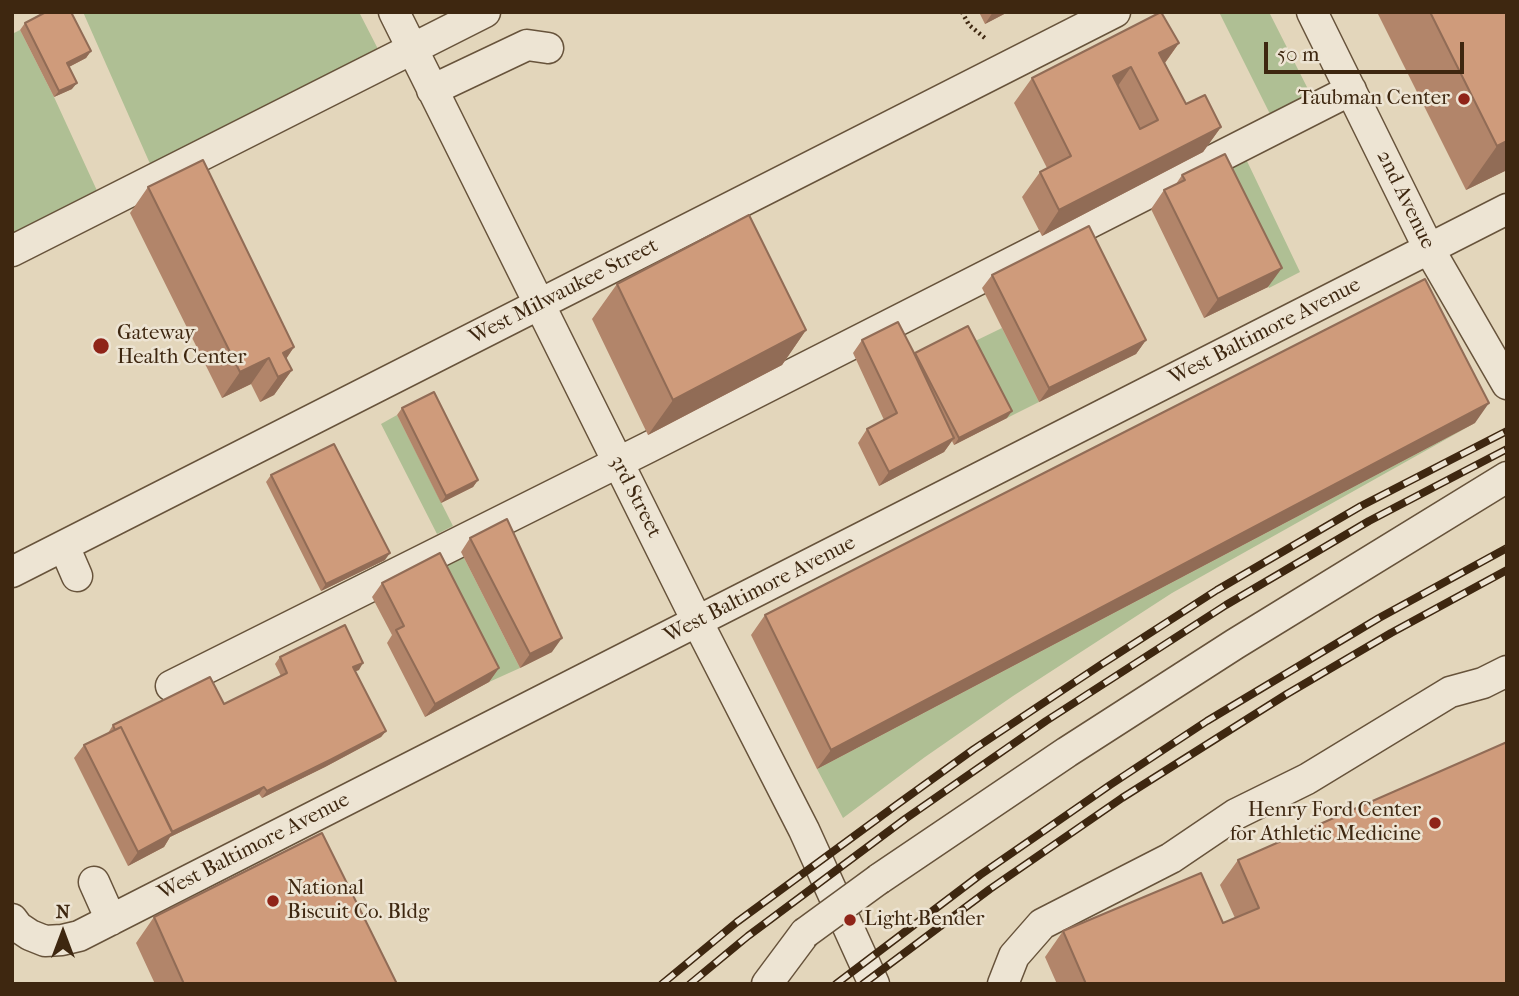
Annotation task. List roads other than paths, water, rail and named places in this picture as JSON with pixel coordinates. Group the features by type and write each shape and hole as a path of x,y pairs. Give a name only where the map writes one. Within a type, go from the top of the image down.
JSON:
{"street":[{"name":"3rd Street","path":"394,12 804,830 874,984"},
{"path":"12,251 485,12"},
{"name":"West Milwaukee Street","path":"12,572 1115,12"},
{"name":"2nd Avenue","path":"1312,12 1429,249 1507,384"},
{"path":"432,90 527,45 548,48"},
{"path":"171,686 1351,90"},
{"name":"West Baltimore Avenue","path":"12,919 30,935 45,941 79,936 1507,209"},
{"path":"767,984 805,933 879,879 1066,752 1507,477"},
{"path":"64,546 77,576"},
{"path":"1003,984 1014,956 1042,924 1171,858 1236,814 1307,779 1450,692 1483,683 1507,671"},
{"path":"94,882 111,920"}],"railway":[{"path":"662,984 737,922 895,806 974,749 1102,664 1217,590 1361,506 1507,431"},
{"path":"690,984 748,936 905,819 1046,721 1226,605 1369,521 1507,449"},
{"path":"836,984 980,875 1207,721 1379,618 1507,548"},
{"path":"863,984 990,889 1122,798 1287,694 1507,570"}],"place":[{"name":"Taubman Center","path":"1464,99"},
{"name":"Gateway Health Center","path":"101,346"},
{"name":"Henry Ford Center for Athletic Medicine","path":"1435,823"},
{"name":"National Biscuit Co. Bldg","path":"273,901"},
{"name":"Light Bender","path":"850,920"}]}
